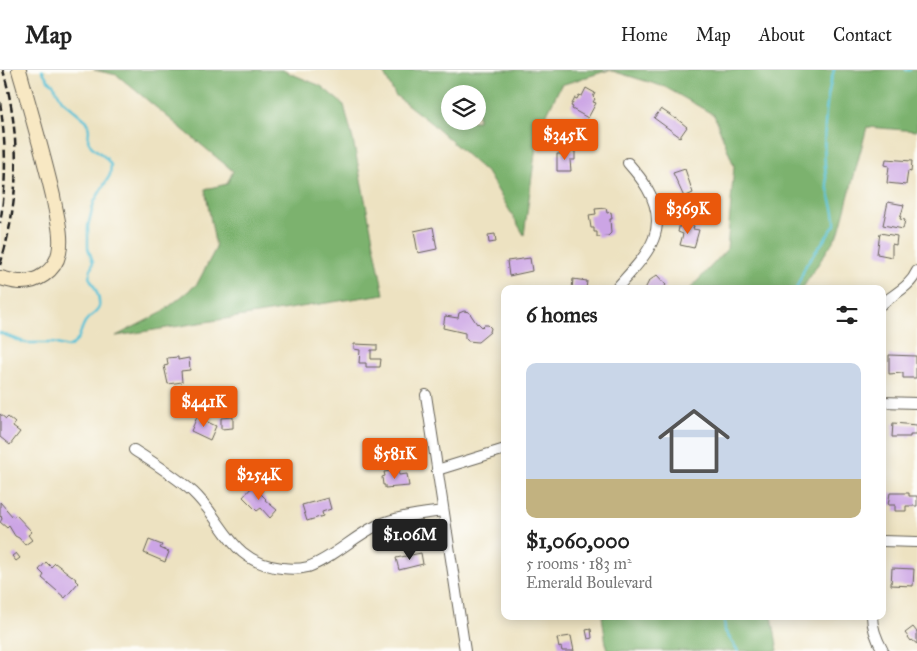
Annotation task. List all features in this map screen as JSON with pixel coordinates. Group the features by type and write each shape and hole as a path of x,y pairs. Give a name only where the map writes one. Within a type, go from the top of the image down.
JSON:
{"street":[{"path":"0,278 18,282 31,281 50,270 59,253 59,224 46,167 19,70"},
{"path":"619,285 646,254 654,238 657,221 654,204 647,188 628,163"},
{"path":"886,301 905,288 914,278 917,271"},
{"path":"426,396 465,651"},
{"path":"886,402 917,402"},
{"path":"134,450 194,493 231,542 244,555 274,567 291,569 307,567 324,559 375,526 391,519 443,511"},
{"path":"437,470 501,450"},
{"path":"886,541 917,542"},
{"path":"872,620 877,639 883,651"}],"green space":[{"path":"94,70 282,70 321,86 344,105 353,140 384,294 116,336 161,313 197,284 216,248 205,189 227,184 233,171 117,75"},
{"path":"382,70 609,70 561,85 538,132 524,235 488,174 431,123 395,95"},
{"path":"609,70 917,70 917,131 867,127 839,232 805,285 694,285 727,249 734,166 714,115 665,87"},
{"path":"603,620 773,620 778,651 607,651"}],"building":[{"path":"586,88 595,93 593,102 596,103 588,118 572,109 573,107 571,106 575,98 577,99 579,95 582,96"},
{"path":"661,109 687,127 680,137 654,118"},
{"path":"564,151 575,151 575,160 570,160 571,171 557,171 557,154 564,154"},
{"path":"886,159 912,161 911,172 908,171 906,185 887,183 889,166 885,165"},
{"path":"685,169 693,193 684,197 673,173"},
{"path":"888,202 904,205 900,219 905,220 903,229 883,225"},
{"path":"606,208 607,213 611,212 611,233 608,236 597,237 597,232 594,232 594,228 591,228 589,215 596,214 595,209"},
{"path":"680,223 694,226 693,229 699,230 694,248 680,245 683,234 678,232"},
{"path":"433,227 437,249 418,253 414,231"},
{"path":"880,233 897,236 896,245 892,244 892,257 877,254"},
{"path":"495,234 496,242 489,243 488,235"},
{"path":"530,258 532,271 509,276 507,261"},
{"path":"657,275 666,285 647,285"},
{"path":"573,279 587,281 586,285 572,285"},
{"path":"469,312 477,324 482,327 488,325 491,328 490,332 478,342 468,341 465,338 465,333 443,328 445,316 458,318 459,313"},
{"path":"354,344 377,345 377,350 371,350 371,359 381,359 380,367 366,367 366,363 359,363 360,350 354,349"},
{"path":"889,355 916,356 916,378 903,378 903,373 889,374"},
{"path":"178,357 178,360 189,358 190,370 181,371 182,382 168,384 164,366 168,365 167,358"},
{"path":"0,414 6,419 8,417 15,423 13,427 20,432 10,445 0,437"},
{"path":"197,417 216,426 210,440 191,431"},
{"path":"233,417 233,428 221,429 221,418"},
{"path":"893,423 917,425 917,435 892,437"},
{"path":"399,470 399,475 407,474 409,486 385,488 382,477 385,476 384,472"},
{"path":"253,486 256,490 259,487 263,490 260,493 277,510 270,518 261,508 257,511 243,497"},
{"path":"890,493 909,493 909,496 917,496 917,506 906,506 906,511 895,511 895,505 888,505"},
{"path":"328,498 331,509 322,512 323,516 307,521 302,505"},
{"path":"0,502 13,517 16,515 32,532 28,535 32,540 25,545 15,536 9,526 7,528 0,522 2,519 0,517"},
{"path":"149,540 162,545 160,548 169,552 165,562 144,553"},
{"path":"16,553 20,558 16,561 12,556"},
{"path":"421,553 423,564 399,570 396,558"},
{"path":"46,562 51,567 55,563 76,579 78,583 65,598 42,578 44,575 39,570"},
{"path":"892,568 914,569 913,586 891,585"},
{"path":"913,627 917,632 917,644 911,641 905,633"},
{"path":"591,629 592,638 588,639 586,630"},
{"path":"571,636 574,651 562,651 561,647 559,648 557,638"}],"waterway":[{"path":"0,333 26,343 53,343 68,347 75,342 85,322 99,307 98,295 89,277 93,262 88,248 88,226 94,202 110,175 111,165 106,158 91,146 88,140 89,130 87,121 62,100 42,70"},
{"path":"798,285 806,265 835,225 825,171 824,142 826,111 834,70"},
{"path":"724,620 725,631 738,651"}],"railway":[{"path":"0,265 11,217 16,168 13,118 3,70"},
{"path":"0,102 5,162 4,193 0,223"}]}
